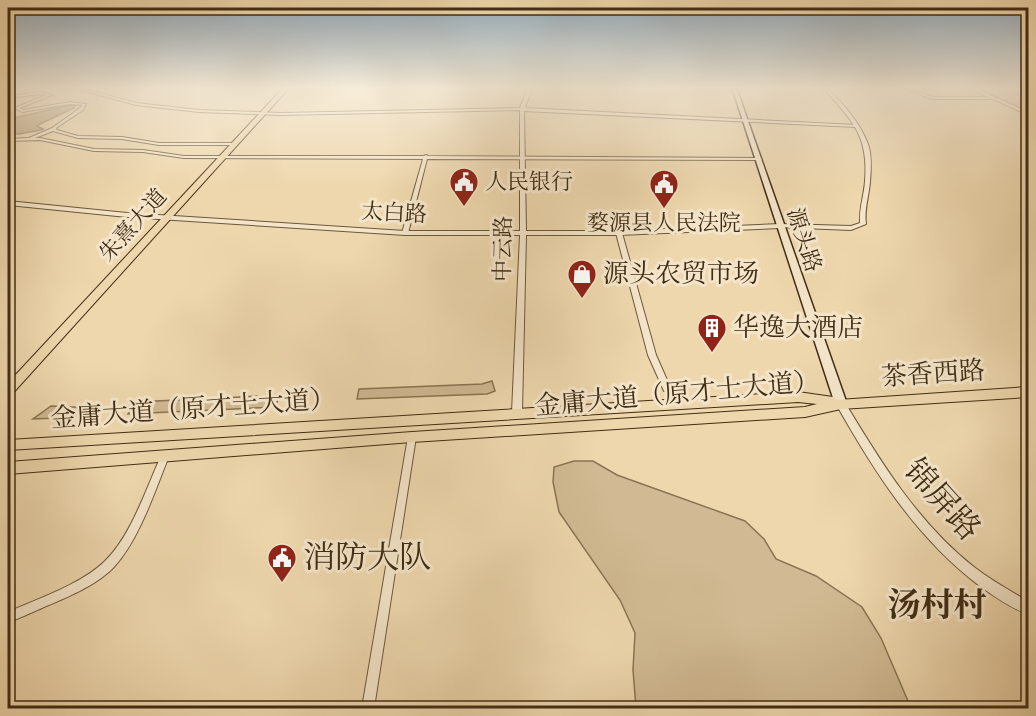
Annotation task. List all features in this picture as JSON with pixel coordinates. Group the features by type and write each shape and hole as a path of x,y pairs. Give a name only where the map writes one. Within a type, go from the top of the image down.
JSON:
{"main road":[{"name":"朱熹大道","path":"8,390 256,120"},
{"name":"源头路","path":"746,120 841,404"},
{"name":"茶香西路","path":"841,404 1029,392"},
{"name":"金庸大道（原才士大道）","path":"8,445 517,412 798,397 841,404"},
{"name":"金庸大道（原才士大道）","path":"8,468 412,437 805,412 841,404"}],"street":[{"path":"29,139 54,129 63,120"},
{"name":"中云路","path":"517,412 522,234 522,120"},
{"path":"754,120 856,126"},
{"path":"780,226 851,228 863,224 861,210 865,201 868,178 866,144 851,120"},
{"path":"54,129 78,137 122,138 159,144 234,144"},
{"path":"8,140 57,141 94,150 143,151 176,156 760,159"},
{"path":"405,233 426,156"},
{"name":"太白路","path":"8,203 166,217 405,233 619,233 780,226"},
{"path":"619,233 652,355 667,389"},
{"name":"锦屏路","path":"841,404 866,449 891,487 934,540 985,582 1029,608"},
{"path":"368,708 412,437"},
{"path":"8,618 76,586 110,565 127,538 165,456"}],"shaded area":[{"path":"8,120 48,120 37,126 43,129 41,130 8,134"},
{"path":"492,381 495,391 487,394 357,399 359,389 482,384"},
{"path":"280,395 275,407 128,414 135,402"},
{"path":"51,406 92,408 86,417 33,419"},
{"path":"574,461 593,461 617,475 745,521 764,539 776,559 816,576 862,607 881,638 908,701 907,708 636,708 633,670 635,633 620,600 559,512 553,482 554,467"}],"place":[{"name":"人民银行","path":"464,208"},
{"name":"婺源县人民法院","path":"664,210"},
{"name":"源头农贸市场","path":"582,300"},
{"name":"华逸大酒店","path":"712,354"},
{"name":"消防大队","path":"282,584"}],"district":[{"name":"汤村村","path":"937,605"}]}
